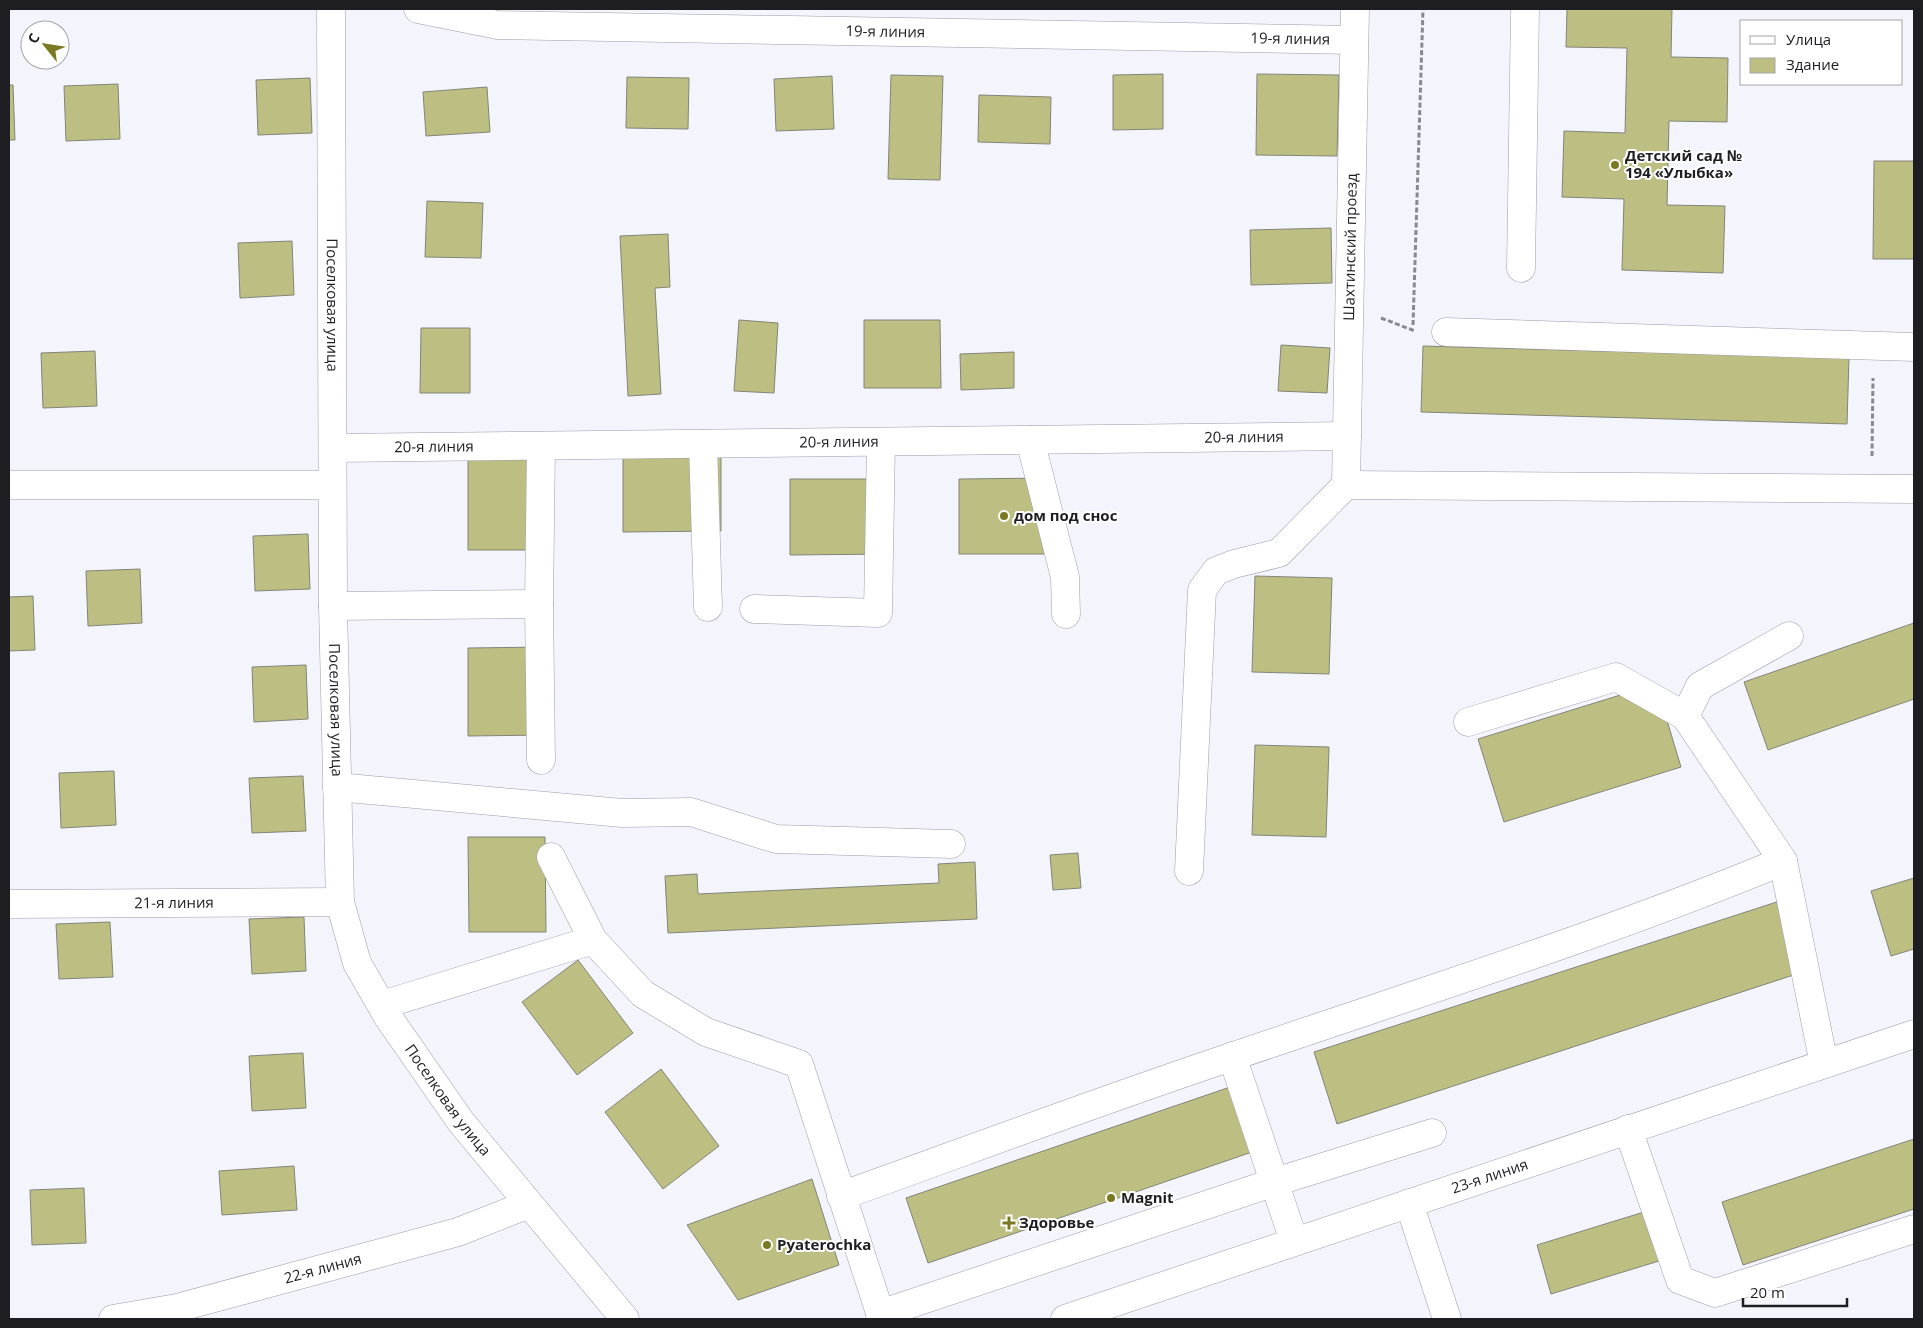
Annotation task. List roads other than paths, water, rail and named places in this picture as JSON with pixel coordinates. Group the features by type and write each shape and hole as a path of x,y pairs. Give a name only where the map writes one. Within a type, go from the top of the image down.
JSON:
{"street":[{"name":"Поселковая улица","path":"332,9 333,606 340,902 357,963 382,1005 461,1122 625,1319"},
{"name":"19-я линия","path":"418,9 498,25 1354,40"},
{"name":"Шахтинский проезд","path":"1346,486 1356,9"},
{"path":"1520,268 1525,9"},
{"path":"1446,332 1914,347"},
{"name":"20-я линия","path":"332,448 1347,436"},
{"path":"1030,440 1065,577 1066,614"},
{"path":"754,609 878,612 881,442"},
{"path":"703,444 708,607"},
{"path":"541,446 539,604 541,760"},
{"path":"9,485 332,485"},
{"path":"1189,871 1202,590 1216,571 1234,564 1279,553 1346,486 1914,489"},
{"path":"333,606 539,604"},
{"path":"1685,716 1700,686 1789,636"},
{"path":"1468,722 1616,677 1685,716 1783,861 1824,1064"},
{"path":"337,788 622,813 691,812 776,838 950,844"},
{"path":"552,857 593,940 642,994 706,1032 798,1064 881,1316 1274,1182 1432,1133"},
{"path":"841,1196 1232,1056 1412,997 1668,907 1783,861"},
{"name":"21-я линия","path":"9,904 340,902"},
{"path":"382,1005 593,940"},
{"name":"23-я линия","path":"1065,1319 1914,1034"},
{"path":"1232,1056 1294,1241"},
{"path":"1628,1129 1680,1280 1715,1293 1914,1229"},
{"path":"1409,1203 1447,1319"},
{"name":"22-я линия","path":"113,1319 177,1308 458,1232 529,1204"}],"place":[{"name":"Детский сад № 194 «Улыбка»","path":"1615,165"},
{"name":"дом под снос","path":"1004,516"},
{"name":"Magnit","path":"1111,1198"},
{"name":"Здоровье","path":"1009,1223"},
{"name":"Pyaterochka","path":"767,1245"}]}
